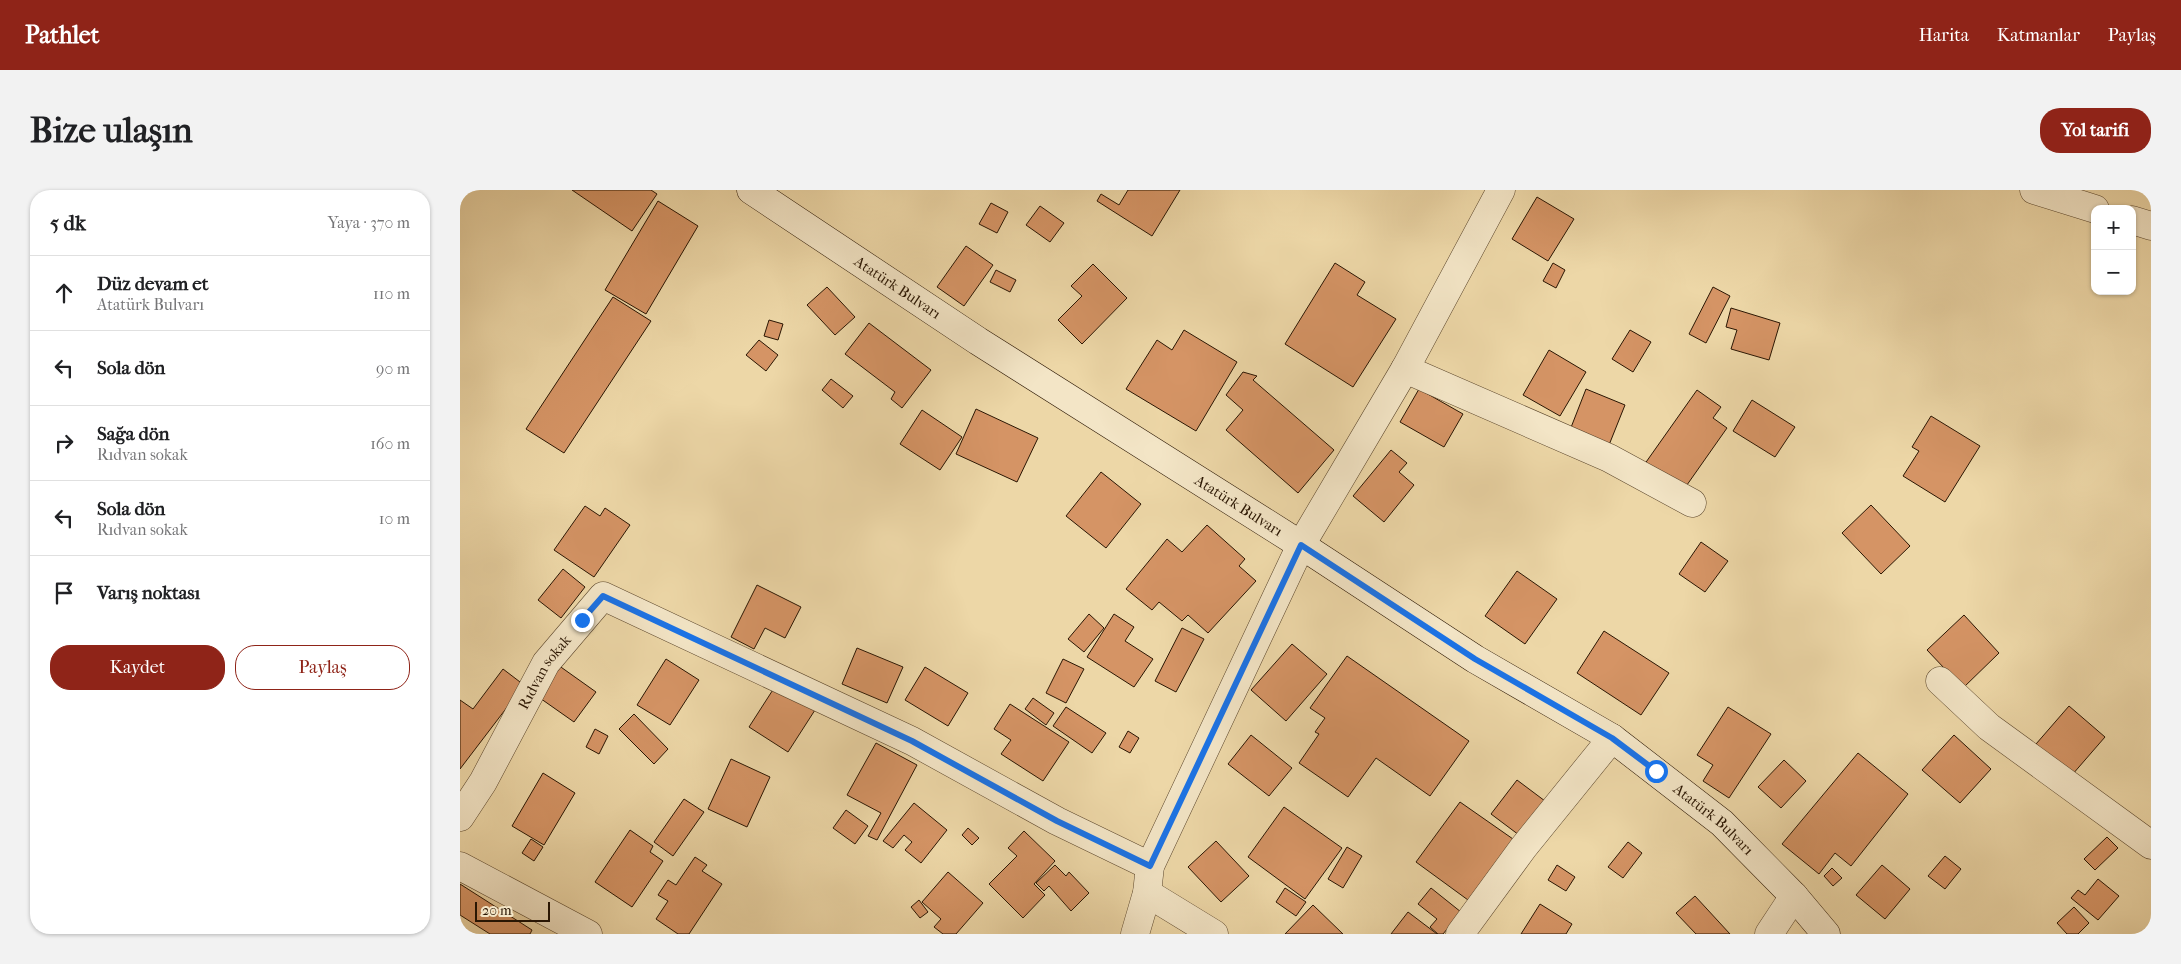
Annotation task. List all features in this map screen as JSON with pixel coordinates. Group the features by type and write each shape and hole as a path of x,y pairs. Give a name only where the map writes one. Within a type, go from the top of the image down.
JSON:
{"street":[{"name":"Atatürk Bulvarı","path":"751,190 978,341 1301,545 1475,659 1612,738 1722,823 1794,896 1826,934"},
{"path":"1135,934 1149,879 1301,545 1405,369 1501,190"},
{"path":"2034,190 2091,208"},
{"path":"2136,221 2151,226"},
{"path":"1405,369 1609,458 1692,503"},
{"name":"Rıdvan sokak","path":"460,817 483,782 546,663 603,596 912,741 1057,821 1149,879"},
{"path":"1940,681 1989,727 2151,845"},
{"path":"1460,934 1523,848 1612,738"},
{"path":"460,866 588,934"},
{"path":"1149,879 1214,934"},
{"path":"1769,934 1794,896"}],"building":[{"path":"572,190 651,190 657,194 632,231"},
{"path":"1128,190 1180,190 1152,236 1097,201 1101,194 1119,205"},
{"path":"1537,197 1574,219 1548,261 1512,239"},
{"path":"658,201 698,226 646,314 605,290"},
{"path":"991,203 1008,212 997,233 979,224"},
{"path":"1040,206 1064,223 1050,242 1026,225"},
{"path":"966,246 993,265 964,306 937,287"},
{"path":"1335,263 1365,282 1357,295 1396,319 1353,387 1285,344"},
{"path":"1553,263 1565,270 1556,288 1543,281"},
{"path":"1093,264 1127,298 1082,344 1058,320 1082,296 1071,286"},
{"path":"996,270 1016,280 1010,292 990,282"},
{"path":"827,287 855,317 835,335 807,305"},
{"path":"1713,287 1730,296 1706,343 1689,334"},
{"path":"613,297 651,321 564,453 526,429"},
{"path":"1731,308 1780,323 1769,360 1731,349 1737,330 1726,327"},
{"path":"769,320 783,324 778,340 764,336"},
{"path":"869,323 931,370 902,408 891,399 895,392 845,354"},
{"path":"1184,330 1237,362 1196,431 1126,389 1157,340 1172,350"},
{"path":"1630,330 1651,342 1633,372 1612,359"},
{"path":"759,340 778,355 766,371 746,355"},
{"path":"1549,350 1586,372 1560,416 1523,395"},
{"path":"1243,372 1257,376 1253,380 1334,450 1298,493 1226,430 1243,410 1226,395"},
{"path":"831,379 853,396 843,408 822,390"},
{"path":"1419,389 1463,414 1444,447 1400,422"},
{"path":"1586,389 1625,405 1609,445 1570,430"},
{"path":"1697,390 1721,407 1713,418 1727,428 1682,492 1644,465"},
{"path":"1752,400 1795,427 1775,457 1733,431"},
{"path":"976,409 1038,438 1017,482 956,454"},
{"path":"922,410 962,437 940,470 900,444"},
{"path":"1931,416 1980,446 1945,502 1903,476 1919,451 1912,447"},
{"path":"1391,450 1407,463 1399,472 1414,485 1384,522 1353,496"},
{"path":"1101,472 1141,504 1106,548 1066,516"},
{"path":"1871,505 1910,546 1881,574 1842,533"},
{"path":"585,506 600,516 605,508 630,525 594,577 554,550"},
{"path":"1207,525 1245,559 1239,566 1256,581 1208,633 1188,615 1182,621 1159,602 1152,610 1126,589 1167,539 1182,552"},
{"path":"1701,542 1728,561 1705,592 1679,574"},
{"path":"563,569 585,587 561,618 538,600"},
{"path":"1517,571 1557,599 1525,644 1485,616"},
{"path":"757,585 801,607 785,638 765,628 754,649 731,637"},
{"path":"1089,614 1104,628 1084,652 1068,639"},
{"path":"1114,614 1134,627 1125,641 1153,659 1134,687 1087,657"},
{"path":"1964,615 1999,653 1963,688 1927,650"},
{"path":"1182,628 1204,639 1176,692 1155,681"},
{"path":"1604,631 1669,673 1641,715 1577,673"},
{"path":"1292,644 1327,674 1286,721 1251,690"},
{"path":"857,648 903,667 887,703 842,684"},
{"path":"1347,656 1469,741 1430,796 1376,758 1348,797 1299,763 1319,734 1315,732 1325,718 1310,708"},
{"path":"666,659 699,680 670,725 637,705"},
{"path":"1063,659 1084,669 1066,703 1046,693"},
{"path":"558,665 596,692 574,722 537,696"},
{"path":"925,667 968,693 948,726 905,700"},
{"path":"503,669 524,685 460,769 460,700 473,709"},
{"path":"776,685 815,710 788,752 749,727"},
{"path":"1033,698 1054,713 1046,725 1025,709"},
{"path":"1010,704 1069,742 1043,781 1001,754 1011,740 994,729"},
{"path":"2069,706 2105,737 2072,775 2036,744"},
{"path":"1066,707 1106,733 1092,753 1053,726"},
{"path":"1728,707 1771,734 1729,798 1703,781 1713,765 1697,755"},
{"path":"634,714 668,749 654,764 619,729"},
{"path":"595,729 608,736 599,754 586,747"},
{"path":"1128,731 1139,738 1130,753 1119,747"},
{"path":"1251,735 1292,768 1269,796 1228,764"},
{"path":"1954,735 1991,769 1960,803 1922,770"},
{"path":"876,743 917,765 877,840 868,836 881,813 847,795"},
{"path":"1858,753 1908,794 1851,866 1835,853 1819,874 1782,844"},
{"path":"731,759 770,777 747,827 708,809"},
{"path":"1784,760 1806,781 1781,808 1758,787"},
{"path":"543,773 575,793 544,845 512,826"},
{"path":"1517,780 1549,804 1523,838 1491,814"},
{"path":"684,799 704,812 673,856 654,842"},
{"path":"1460,802 1513,839 1468,900 1416,862"},
{"path":"914,803 947,830 921,863 905,850 912,842 904,835 893,848 883,841"},
{"path":"1284,807 1342,848 1305,899 1248,857"},
{"path":"846,810 868,826 855,844 833,828"},
{"path":"968,828 979,838 972,845 962,835"},
{"path":"630,830 653,846 650,852 663,861 632,907 595,882"},
{"path":"1024,831 1055,861 1034,884 1045,895 1023,918 989,884 1017,856 1008,848"},
{"path":"2107,837 2118,848 2095,870 2084,859"},
{"path":"531,839 543,847 534,861 522,853"},
{"path":"1216,841 1249,876 1221,902 1188,867"},
{"path":"1628,842 1642,853 1623,878 1608,867"},
{"path":"1347,847 1362,856 1343,888 1328,879"},
{"path":"1945,856 1961,869 1945,889 1928,876"},
{"path":"695,857 707,865 702,871 722,884 689,934 678,934 656,919 668,901 658,895 668,880 676,885"},
{"path":"1055,865 1066,876 1069,872 1089,893 1071,911 1049,886 1044,891 1036,883"},
{"path":"1557,865 1575,877 1566,891 1548,880"},
{"path":"1882,865 1910,889 1885,919 1856,895"},
{"path":"1832,868 1842,878 1833,886 1824,876"},
{"path":"948,872 983,903 956,934 943,934 934,927 941,919 922,902"},
{"path":"2098,879 2119,896 2098,920 2071,898 2078,890 2085,895"},
{"path":"460,884 532,930 530,934 490,934 460,915"},
{"path":"1285,888 1306,902 1296,916 1276,902"},
{"path":"1431,888 1461,912 1443,934 1438,934 1430,927 1437,919 1418,904"},
{"path":"1695,896 1730,934 1696,934 1676,913"},
{"path":"919,900 928,912 920,918 911,907"},
{"path":"1540,904 1572,924 1566,934 1521,934"},
{"path":"1313,905 1343,934 1285,934"},
{"path":"2074,907 2089,923 2078,934 2067,934 2057,923"},
{"path":"1408,912 1437,934 1391,934"}],"route":[{"path":"582,620 603,596 912,741 1057,821 1150,866 1301,545 1475,659 1612,738 1656,771"}]}
